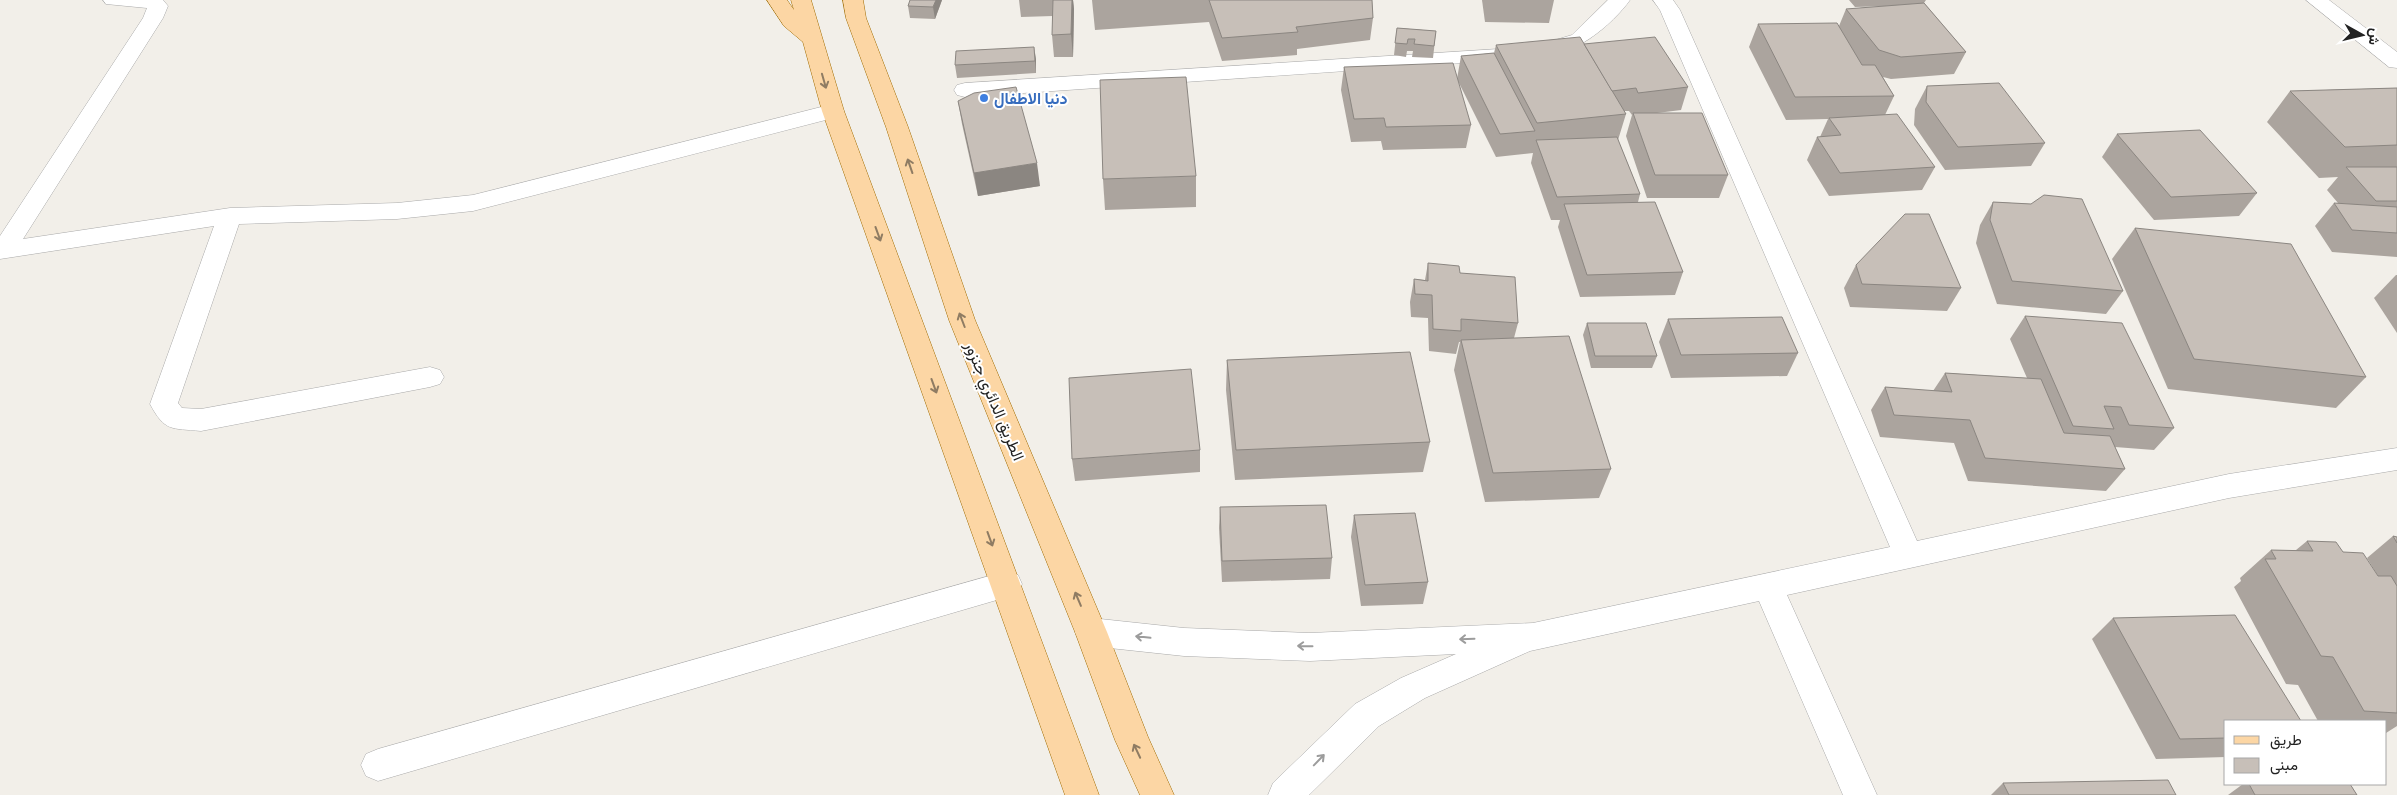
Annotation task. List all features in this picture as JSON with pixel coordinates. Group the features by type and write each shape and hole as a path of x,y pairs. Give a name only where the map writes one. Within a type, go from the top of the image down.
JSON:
{"main road":[{"path":"777,0 791,22 812,40"},
{"path":"801,0 833,111 1007,584 1082,795"},
{"name":"الطريق الدائري جنزور","path":"857,6 962,320 1091,632 1132,740 1157,795"}],"street":[{"path":"2,251 147,27 158,6 152,2 113,0"},
{"path":"965,90 1533,53 1579,39 1620,0"},
{"path":"1663,0 1670,10 1909,556"},
{"path":"2316,0 2397,62"},
{"path":"2,251 230,216 397,212 472,203 833,111"},
{"path":"230,216 164,404 174,418 201,420 430,377"},
{"path":"1091,632 1184,642 1310,647 1533,637 2229,486 2397,459"},
{"path":"378,765 1007,584"},
{"path":"1768,586 1860,795"},
{"path":"1285,795 1367,714 1413,688 1533,637"}],"building":[{"path":"910,0 936,0 933,7 908,6"},
{"path":"1053,0 1072,0 1071,34 1052,35"},
{"path":"1209,0 1372,0 1373,18 1296,27 1298,32 1222,38"},
{"path":"1924,3 1966,52 1901,57 1879,50 1846,9"},
{"path":"1837,23 1862,65 1875,65 1894,96 1795,97 1758,24"},
{"path":"1397,28 1436,31 1434,46 1414,44 1415,39 1408,39 1407,44 1395,43"},
{"path":"1580,37 1626,114 1537,123 1496,45"},
{"path":"1655,37 1688,87 1638,93 1636,88 1612,91 1584,44"},
{"path":"1034,47 1035,61 955,65 956,51"},
{"path":"1494,53 1535,131 1500,134 1461,56"},
{"path":"1453,63 1471,125 1386,127 1384,118 1354,119 1344,67"},
{"path":"1186,77 1196,176 1103,179 1100,80"},
{"path":"1999,83 2045,143 1958,147 1926,102 1927,86"},
{"path":"1016,87 1037,163 974,173 958,101 974,93"},
{"path":"2397,88 2397,145 2345,147 2290,91"},
{"path":"1633,113 1702,113 1728,175 1655,175"},
{"path":"1897,114 1935,167 1840,173 1817,137 1841,135 1829,118"},
{"path":"2200,130 2257,193 2171,197 2117,134"},
{"path":"1617,137 1640,194 1557,197 1536,140"},
{"path":"2346,167 2397,167 2397,201 2376,201"},
{"path":"2044,195 2082,199 2123,291 2012,281 1990,220 1993,202 2031,204"},
{"path":"1655,202 1683,272 1587,275 1564,204"},
{"path":"2334,203 2397,207 2397,233 2352,230"},
{"path":"1905,214 1929,214 1961,288 1862,284 1856,265"},
{"path":"2135,228 2291,244 2366,377 2194,359"},
{"path":"1428,263 1459,266 1460,273 1515,277 1518,323 1461,319 1461,331 1433,329 1432,295 1415,294 1414,279 1428,281"},
{"path":"2025,316 2122,323 2174,428 2129,425 2121,407 2104,406 2114,429 2073,426"},
{"path":"1782,317 1798,353 1681,355 1668,319"},
{"path":"1587,323 1646,323 1657,356 1595,356"},
{"path":"1569,336 1611,469 1493,473 1461,340"},
{"path":"1410,352 1430,442 1236,450 1227,360"},
{"path":"1191,369 1200,450 1072,459 1069,378"},
{"path":"1945,373 2041,379 2064,433 2110,436 2125,469 1985,458 1970,420 1894,415 1885,387 1952,392"},
{"path":"1326,505 1332,558 1222,561 1220,507"},
{"path":"1415,513 1428,582 1365,585 1354,515"},
{"path":"2307,541 2336,542 2343,552 2363,553 2378,576 2391,576 2397,586 2397,713 2364,711 2333,657 2321,656 2265,559 2276,559 2271,550 2313,551"},
{"path":"2235,615 2300,720 2224,720 2224,738 2180,739 2113,618"},
{"path":"2168,780 2176,795 2009,795 2003,783"},
{"path":"2250,785 2351,785 2357,795 2255,795"}],"place":[{"name":"دنيا الاطفال","path":"984,98"}]}
